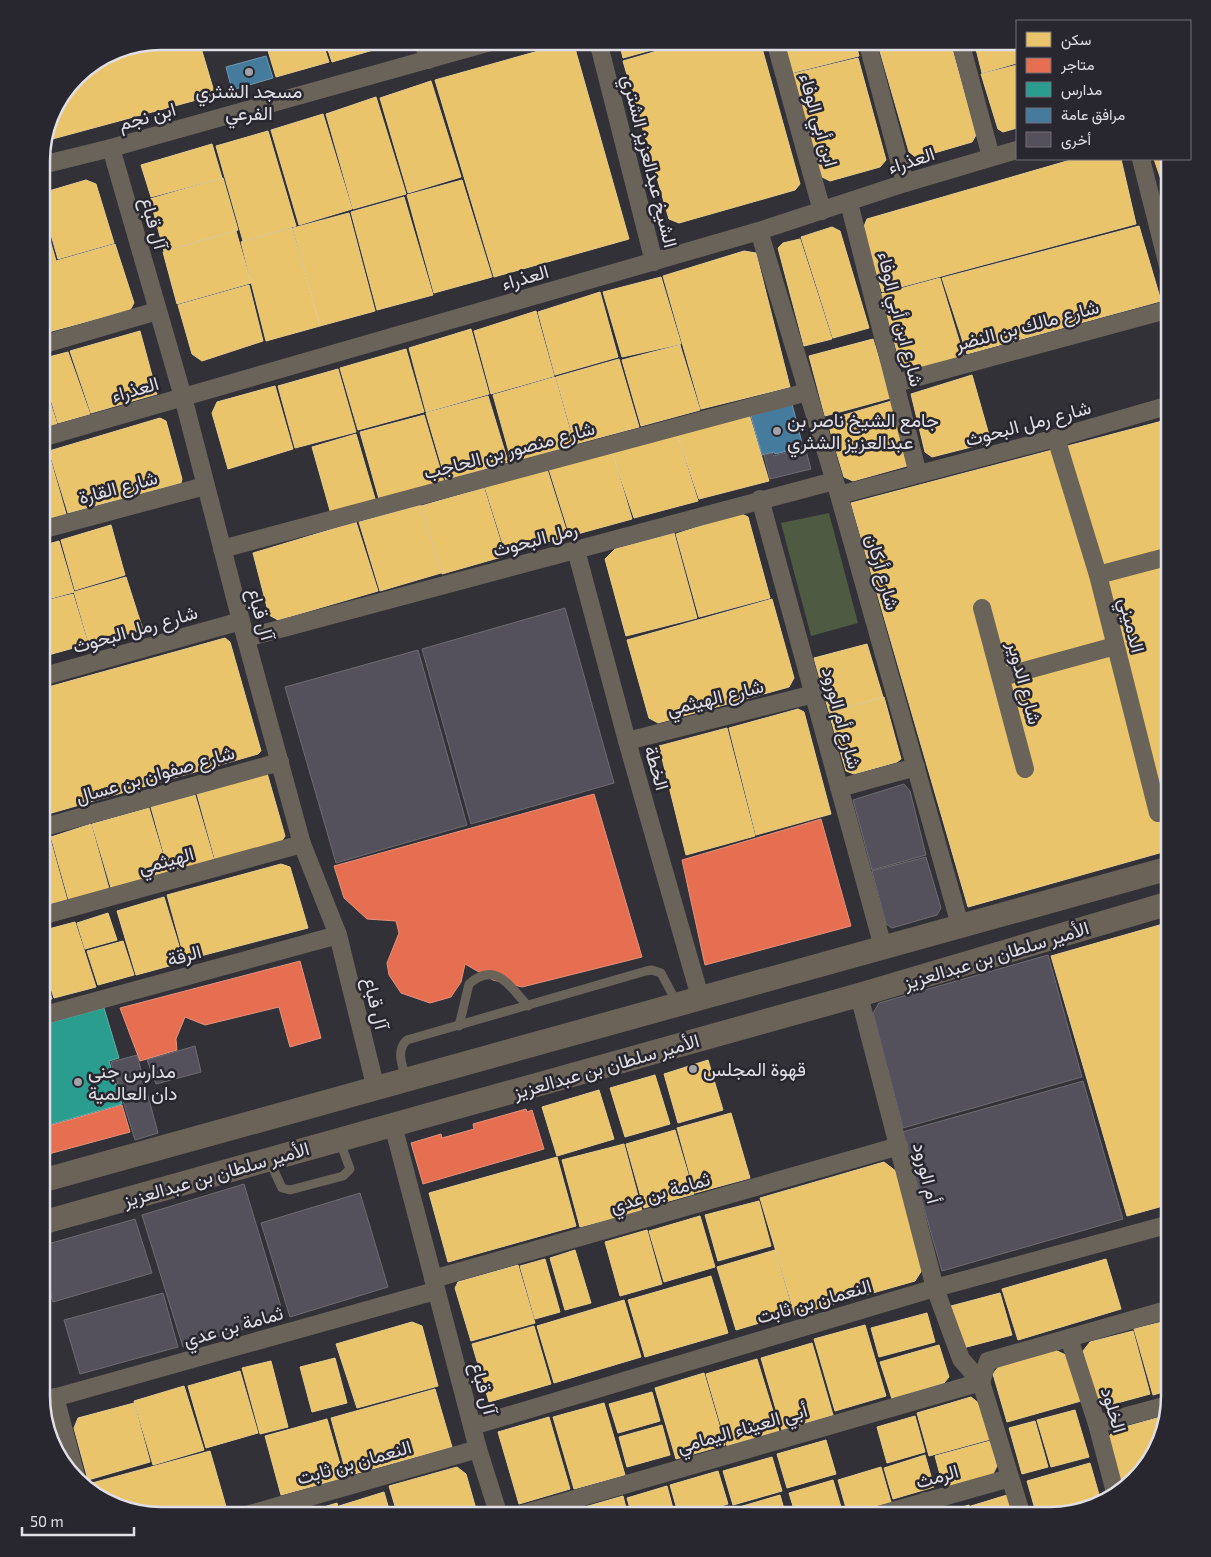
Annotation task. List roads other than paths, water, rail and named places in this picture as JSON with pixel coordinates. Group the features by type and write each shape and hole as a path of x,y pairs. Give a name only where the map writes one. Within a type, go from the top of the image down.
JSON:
{"street":[{"path":"425,50 428,60"},
{"name":"ابن نجم","path":"50,163 111,148 463,50"},
{"name":"الشيخ عبدالعزيز الشتري","path":"600,50 654,262"},
{"name":"ابن أبي الوفاء","path":"777,50 822,211"},
{"path":"869,50 905,183"},
{"path":"962,50 991,157"},
{"name":"آل قباع","path":"111,148 183,397 205,486 302,844 338,935 376,1089"},
{"name":"العذراء","path":"50,436 759,231 850,203 905,183 1016,150"},
{"path":"1141,160 1161,238"},
{"name":"شارع ابن أبي الوفاء","path":"850,203 918,474"},
{"name":"شارع أركان","path":"759,231 837,488 960,925"},
{"path":"50,343 157,311"},
{"name":"شارع مالك بن النضر","path":"896,382 1161,311"},
{"name":"شارع منصور بن الحاجب","path":"222,549 807,392"},
{"name":"شارع رمل البحوث","path":"837,488 918,474 1056,438 1161,408"},
{"name":"الدميني","path":"1056,438 1098,575 1158,813 1161,812"},
{"name":"شارع القارة","path":"50,528 205,486"},
{"name":"رمل البحوث","path":"246,638 760,499 837,488"},
{"name":"شارع أم الورود","path":"760,499 883,947"},
{"name":"الخطة","path":"576,550 627,741 700,997"},
{"path":"1098,575 1161,558"},
{"name":"شارع الدوير","path":"982,608 1002,677 1025,769"},
{"name":"شارع رمل البحوث","path":"50,674 241,621"},
{"path":"1002,677 1115,646"},
{"name":"شارع الهيثمي","path":"627,741 814,694"},
{"name":"شارع صفوان بن عسال","path":"50,826 280,762"},
{"path":"839,788 916,767"},
{"name":"الهيثمي","path":"50,914 302,844"},
{"name":"الأمير سلطان بن عبدالعزيز","path":"50,1179 1161,870"},
{"name":"الأمير سلطان بن عبدالعزيز","path":"50,1220 859,995 1161,906"},
{"name":"الرقة","path":"50,1014 338,935"},
{"name":"أم الورود","path":"859,995 935,1288 961,1359 981,1382"},
{"name":"آل قباع","path":"393,1125 478,1449 496,1507"},
{"name":"ثمامة بن عدي","path":"50,1399 899,1146"},
{"name":"النعمان بن ثابت","path":"473,1426 935,1288 1161,1226"},
{"path":"1019,1507 981,1382 988,1361 1161,1312"},
{"name":"الخلود","path":"1069,1338 1097,1424 1114,1487"},
{"name":"أبي العيناء اليمامي","path":"547,1507 981,1382"},
{"path":"51,1403 70,1459"},
{"path":"1097,1424 1160,1406"},
{"name":"النعمان بن ثابت","path":"274,1507 478,1449"},
{"name":"الرمث","path":"932,1507 1010,1478"}],"lane":[{"path":"406,1080 400,1053 402,1045 407,1040 652,970 661,973 678,1004"},
{"path":"459,1026 469,984 488,974 499,976 528,1006"},
{"path":"268,1159 282,1188 290,1190 343,1176 350,1169 338,1139"}],"place":[{"name":"مسجد الشثري الفرعي","path":"249,72"},
{"name":"جامع الشيخ ناصر بن عبدالعزيز الشثري","path":"777,431"},
{"name":"قهوة المجلس","path":"693,1069"},
{"name":"مدارس جنى دان العالمية","path":"78,1082"}]}
